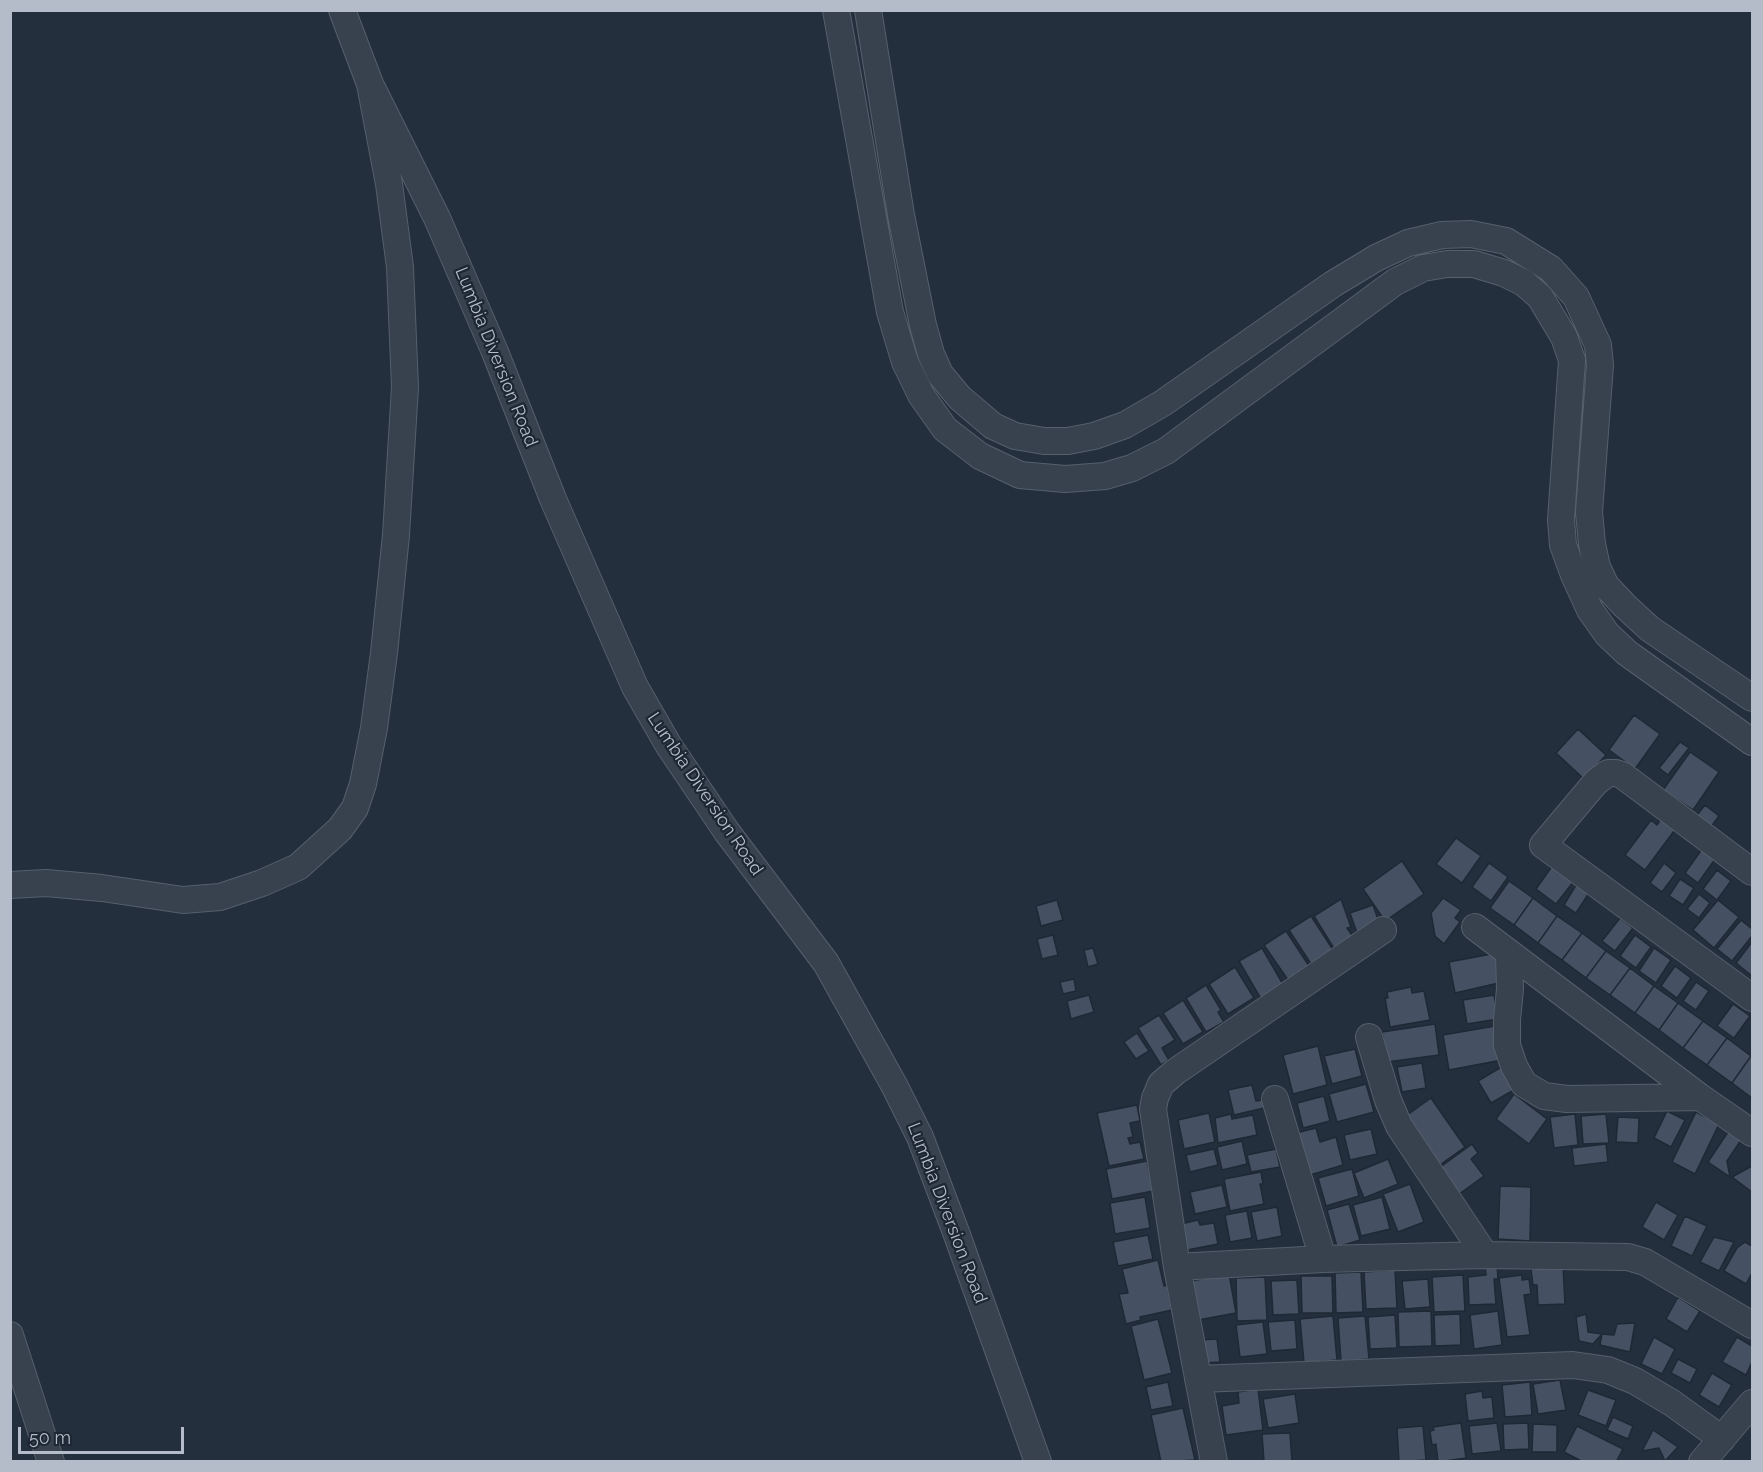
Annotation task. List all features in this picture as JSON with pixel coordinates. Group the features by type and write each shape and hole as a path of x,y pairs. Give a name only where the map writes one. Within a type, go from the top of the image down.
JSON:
{"street":[{"path":"10,885 46,883 102,888 183,900 220,897 262,884 298,867 340,829 355,808 363,784 374,728 384,653 396,535 405,387 400,267 389,184 370,84 342,10"},
{"path":"836,10 890,312 904,362 921,396 945,429 980,456 1020,475 1065,479 1105,476 1132,468 1166,451 1395,282 1423,268 1447,264 1474,264 1504,273 1524,283 1540,297 1564,337 1572,360 1561,520 1563,545 1590,610 1607,634 1627,653 1752,742"},
{"path":"868,10 901,215 931,354 940,374 960,399 993,426 1015,436 1044,441 1068,441 1094,436 1125,425 1163,403 1333,284 1376,258 1408,243 1442,235 1471,234 1506,242 1551,269 1576,297 1598,345 1600,365 1589,512 1597,567 1606,586 1650,629 1752,698"},
{"name":"Lumbia Diversion Road","path":"370,84 437,218 495,352 553,499 635,687 669,747 727,832 826,963 894,1085 920,1137 1038,1461"},
{"path":"1700,703 1718,674"},
{"path":"1752,872 1616,773 1608,773 1596,782 1543,845 1752,998"},
{"path":"1475,927 1700,1097 1752,1133"},
{"path":"1214,1461 1177,1267 1153,1109 1155,1098 1161,1084 1175,1072 1383,930"},
{"path":"1509,954 1507,1045 1514,1066 1524,1084 1544,1096 1568,1099 1700,1097"},
{"path":"1369,1037 1388,1100 1399,1126 1485,1255"},
{"path":"1275,1099 1323,1259"},
{"path":"1177,1267 1323,1259 1485,1255 1628,1257 1646,1262 1752,1325"},
{"path":"10,1335 51,1461"},
{"path":"1198,1379 1573,1365 1608,1370 1635,1381 1672,1403 1722,1439"},
{"path":"1701,1461 1752,1403"}],"building":[{"path":"1634,715 1660,734 1635,769 1609,750"},
{"path":"1578,729 1606,755 1584,779 1556,753"},
{"path":"1680,742 1689,748 1668,775 1659,768"},
{"path":"1690,752 1719,772 1693,810 1663,790"},
{"path":"1705,805 1719,816 1708,831 1694,819"},
{"path":"1662,817 1677,827 1645,870 1625,855 1651,820 1657,825"},
{"path":"1456,838 1481,856 1462,883 1436,864"},
{"path":"1705,845 1718,855 1698,883 1685,873"},
{"path":"1402,861 1424,894 1385,921 1363,889"},
{"path":"1489,863 1508,877 1491,901 1472,887"},
{"path":"1664,863 1676,873 1662,892 1650,883"},
{"path":"1553,865 1574,881 1556,904 1536,889"},
{"path":"1717,870 1731,881 1717,900 1703,889"},
{"path":"1680,879 1694,888 1683,905 1669,896"},
{"path":"1509,881 1533,898 1514,925 1490,908"},
{"path":"1576,885 1589,893 1576,913 1564,905"},
{"path":"1699,894 1710,903 1699,918 1687,909"},
{"path":"1443,898 1461,910 1455,918 1460,922 1444,944 1435,936 1431,913"},
{"path":"1533,898 1557,916 1538,943 1514,925"},
{"path":"1341,899 1351,927 1347,928 1354,938 1335,950 1314,916"},
{"path":"1057,900 1063,920 1041,926 1036,906"},
{"path":"1718,900 1739,917 1714,948 1693,930"},
{"path":"1373,905 1380,925 1357,933 1350,913"},
{"path":"1311,916 1335,953 1313,967 1289,930"},
{"path":"1557,916 1582,933 1562,960 1538,943"},
{"path":"1620,918 1633,928 1615,951 1602,941"},
{"path":"1741,920 1752,929 1752,936 1732,961 1717,949"},
{"path":"1286,931 1309,966 1288,980 1264,945"},
{"path":"1582,933 1606,951 1586,978 1562,960"},
{"path":"1053,935 1058,955 1042,959 1037,939"},
{"path":"1635,935 1651,947 1636,968 1620,956"},
{"path":"1752,942 1752,976 1736,963"},
{"path":"1093,948 1098,964 1088,967 1084,950"},
{"path":"1262,948 1284,986 1261,999 1239,961"},
{"path":"1654,948 1671,960 1656,983 1639,971"},
{"path":"1606,951 1630,968 1610,995 1586,978"},
{"path":"1497,953 1503,982 1455,993 1449,962"},
{"path":"1675,966 1691,978 1677,998 1661,986"},
{"path":"1235,967 1254,998 1228,1014 1209,984"},
{"path":"1630,968 1654,986 1635,1013 1610,995"},
{"path":"1074,979 1076,991 1063,994 1060,982"},
{"path":"1696,982 1709,991 1696,1010 1683,1001"},
{"path":"1206,985 1221,1010 1218,1012 1224,1022 1206,1032 1186,998"},
{"path":"1654,986 1678,1003 1659,1030 1635,1013"},
{"path":"1411,987 1412,993 1424,991 1430,1020 1390,1027 1385,998 1388,998 1387,992"},
{"path":"1089,995 1094,1012 1071,1019 1067,1001"},
{"path":"1494,995 1498,1019 1467,1024 1463,1000"},
{"path":"1183,1000 1203,1032 1183,1044 1163,1013"},
{"path":"1678,1003 1703,1021 1683,1048 1659,1030"},
{"path":"1733,1004 1750,1016 1734,1038 1717,1026"},
{"path":"1159,1015 1175,1040 1162,1048 1169,1060 1161,1065 1138,1028"},
{"path":"1703,1021 1727,1038 1707,1065 1683,1048"},
{"path":"1435,1024 1439,1055 1387,1062 1382,1032"},
{"path":"1495,1026 1502,1060 1449,1070 1443,1035"},
{"path":"1137,1033 1149,1051 1136,1059 1124,1042"},
{"path":"1727,1038 1751,1056 1732,1083 1707,1065"},
{"path":"1318,1046 1327,1085 1293,1094 1283,1055"},
{"path":"1355,1049 1362,1076 1332,1084 1324,1056"},
{"path":"1752,1057 1752,1098 1732,1083"},
{"path":"1422,1063 1426,1088 1402,1092 1397,1067"},
{"path":"1508,1063 1521,1086 1491,1103 1478,1081"},
{"path":"1366,1084 1374,1112 1337,1122 1329,1094"},
{"path":"1252,1085 1256,1101 1263,1100 1264,1108 1234,1115 1228,1090"},
{"path":"1514,1094 1547,1119 1529,1144 1496,1119"},
{"path":"1324,1096 1330,1121 1303,1128 1297,1103"},
{"path":"1431,1098 1465,1147 1437,1167 1403,1118"},
{"path":"1137,1105 1140,1121 1130,1123 1133,1137 1128,1138 1130,1144 1140,1142 1144,1159 1109,1166 1097,1113"},
{"path":"1667,1111 1685,1120 1671,1147 1654,1138"},
{"path":"1696,1112 1719,1124 1695,1174 1672,1162"},
{"path":"1209,1113 1215,1142 1184,1149 1178,1120"},
{"path":"1231,1114 1232,1119 1253,1115 1257,1135 1218,1143 1215,1118"},
{"path":"1575,1114 1578,1145 1554,1148 1550,1117"},
{"path":"1606,1114 1609,1143 1583,1144 1581,1116"},
{"path":"1618,1117 1639,1118 1638,1143 1616,1142"},
{"path":"1316,1128 1320,1142 1336,1137 1343,1165 1307,1176 1296,1133"},
{"path":"1371,1129 1377,1154 1350,1160 1344,1135"},
{"path":"1728,1132 1741,1140 1727,1161 1730,1177 1708,1162"},
{"path":"1242,1141 1247,1164 1222,1170 1217,1147"},
{"path":"1472,1144 1478,1153 1471,1159 1484,1176 1455,1197 1435,1171"},
{"path":"1606,1144 1608,1162 1574,1166 1572,1148"},
{"path":"1214,1149 1218,1165 1190,1172 1186,1155"},
{"path":"1276,1149 1280,1167 1251,1172 1247,1155"},
{"path":"1388,1159 1398,1184 1364,1198 1354,1173"},
{"path":"1147,1161 1153,1191 1112,1199 1106,1169"},
{"path":"1752,1166 1752,1192 1732,1177"},
{"path":"1352,1169 1359,1196 1326,1206 1318,1178"},
{"path":"1261,1172 1263,1184 1260,1184 1264,1204 1230,1211 1224,1179"},
{"path":"1410,1184 1424,1222 1398,1232 1383,1194"},
{"path":"1222,1185 1227,1207 1195,1214 1190,1192"},
{"path":"1500,1186 1531,1187 1530,1241 1498,1239"},
{"path":"1145,1197 1150,1228 1115,1234 1110,1203"},
{"path":"1382,1197 1390,1229 1361,1236 1353,1205"},
{"path":"1656,1202 1678,1215 1664,1240 1642,1227"},
{"path":"1349,1204 1360,1240 1337,1247 1327,1210"},
{"path":"1277,1207 1282,1236 1257,1241 1251,1212"},
{"path":"1247,1211 1252,1238 1230,1242 1225,1215"},
{"path":"1685,1216 1707,1226 1692,1256 1671,1246"},
{"path":"1198,1220 1200,1225 1214,1223 1218,1244 1187,1250 1181,1224"},
{"path":"1148,1235 1153,1259 1118,1266 1113,1242"},
{"path":"1714,1237 1734,1242 1719,1271 1700,1262"},
{"path":"1745,1242 1752,1246 1752,1273 1746,1284 1724,1271 1737,1248"},
{"path":"1158,1260 1164,1286 1167,1285 1172,1310 1140,1317 1141,1320 1126,1324 1119,1294 1128,1293 1122,1269"},
{"path":"1485,1265 1497,1265 1498,1279 1494,1279 1496,1304 1469,1305 1468,1277 1486,1275"},
{"path":"1563,1265 1565,1304 1538,1305 1537,1285 1533,1285 1531,1269"},
{"path":"1395,1270 1397,1308 1366,1309 1364,1272"},
{"path":"1361,1272 1363,1312 1336,1313 1335,1273"},
{"path":"1229,1274 1236,1313 1198,1320 1191,1281"},
{"path":"1463,1275 1465,1311 1434,1312 1432,1277"},
{"path":"1522,1275 1522,1280 1529,1279 1531,1294 1524,1295 1530,1335 1507,1337 1499,1278"},
{"path":"1301,1276 1332,1276 1333,1313 1302,1313"},
{"path":"1265,1277 1267,1320 1237,1321 1236,1278"},
{"path":"1428,1279 1430,1307 1405,1309 1402,1281"},
{"path":"1297,1280 1299,1314 1273,1315 1271,1281"},
{"path":"1678,1297 1700,1311 1687,1332 1666,1319"},
{"path":"1431,1311 1432,1346 1399,1347 1398,1312"},
{"path":"1498,1311 1502,1345 1474,1349 1470,1315"},
{"path":"1460,1314 1461,1345 1435,1346 1434,1315"},
{"path":"1586,1314 1588,1332 1602,1334 1593,1344 1579,1341 1576,1317"},
{"path":"1395,1315 1397,1348 1370,1349 1368,1317"},
{"path":"1333,1316 1337,1360 1304,1363 1300,1319"},
{"path":"1365,1316 1369,1359 1341,1361 1338,1318"},
{"path":"1158,1319 1172,1373 1144,1380 1131,1326"},
{"path":"1295,1320 1297,1349 1271,1351 1268,1322"},
{"path":"1263,1322 1267,1354 1240,1357 1236,1325"},
{"path":"1635,1323 1630,1352 1600,1345 1602,1334 1614,1335 1617,1324"},
{"path":"1654,1337 1675,1349 1662,1374 1641,1364"},
{"path":"1737,1337 1752,1346 1752,1362 1746,1375 1722,1362"},
{"path":"1217,1339 1220,1362 1202,1363 1200,1340"},
{"path":"1678,1359 1697,1369 1690,1383 1671,1373"},
{"path":"1712,1373 1732,1385 1719,1407 1699,1395"},
{"path":"1560,1380 1566,1410 1538,1414 1533,1384"},
{"path":"1168,1382 1173,1406 1151,1410 1146,1387"},
{"path":"1530,1382 1532,1415 1505,1417 1502,1385"},
{"path":"1258,1389 1263,1430 1226,1435 1222,1406 1239,1403 1238,1392"},
{"path":"1588,1390 1616,1400 1606,1426 1578,1415"},
{"path":"1482,1391 1483,1398 1492,1397 1494,1418 1468,1421 1465,1394"},
{"path":"1295,1394 1299,1423 1268,1428 1263,1399"},
{"path":"1183,1408 1195,1460 1161,1462 1151,1415"},
{"path":"1613,1417 1633,1426 1628,1439 1607,1430"},
{"path":"1461,1423 1466,1458 1438,1462 1436,1444 1432,1445 1430,1431 1434,1430 1433,1427"},
{"path":"1497,1423 1501,1451 1472,1454 1469,1426"},
{"path":"1528,1423 1529,1449 1504,1450 1503,1424"},
{"path":"1533,1424 1557,1425 1557,1452 1532,1452"},
{"path":"1423,1426 1426,1460 1399,1462 1397,1428"},
{"path":"1577,1426 1623,1449 1616,1462 1583,1462 1564,1452"},
{"path":"1653,1430 1678,1447 1665,1461 1659,1448 1642,1451"},
{"path":"1290,1433 1292,1462 1264,1462 1262,1434"}]}
